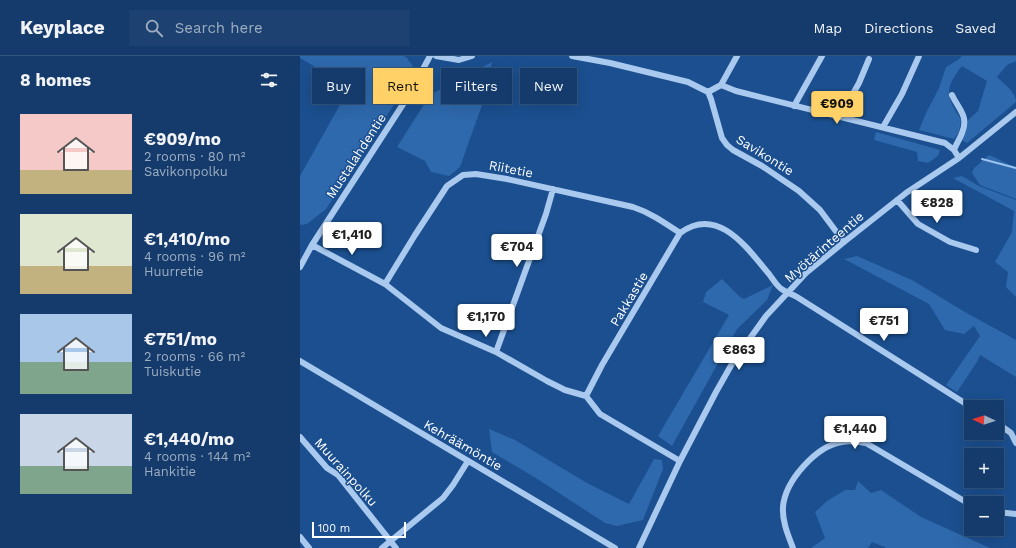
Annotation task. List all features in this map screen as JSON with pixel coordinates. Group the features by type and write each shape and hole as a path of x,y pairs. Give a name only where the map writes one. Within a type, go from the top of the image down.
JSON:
{"street":[{"name":"Mustalahdentie","path":"300,267 312,245 409,94 430,56"},
{"path":"436,56 459,60 472,56"},
{"path":"572,56 610,59 688,82 708,92 721,85 737,56"},
{"path":"794,106 822,56"},
{"path":"883,127 902,94 919,56"},
{"path":"840,117 859,84 869,59"},
{"path":"721,85 736,91 794,106 946,143 954,150 959,158"},
{"name":"Savikontie","path":"708,92 722,138 727,145 799,190 820,210 844,242"},
{"path":"952,95 965,119 965,125 954,150"},
{"name":"Myötärinteentie","path":"639,548 680,461 733,362 766,316 806,273 897,200 930,176 959,158 1016,112"},
{"name":"Riitetie","path":"385,284 415,235 448,186 463,175 485,175 633,207 661,220 680,233"},
{"path":"496,352 546,214 553,189"},
{"path":"897,200 918,224 950,242 976,250"},
{"path":"680,233 692,226 704,223 718,226 731,232 743,242 782,290 788,292 964,403"},
{"name":"Pakkastie","path":"586,396 680,233"},
{"path":"312,245 385,284 441,328 496,352 546,381 565,390 586,396 600,414 680,461"},
{"name":"Kehräämöntie","path":"300,361 616,548"},
{"path":"1004,428 1011,433 1016,443"},
{"name":"Muurainpolku","path":"300,437 327,468 338,476 396,548"},
{"path":"793,548 783,517 784,499 798,472 819,452 840,442 853,441 866,443 964,501"},
{"path":"382,548 443,498 453,486 468,461"},
{"path":"1004,513 1016,514"},
{"path":"300,537 309,548"}],"shaded area":[{"path":"300,56 403,56 406,57 413,66 412,68 373,68 373,104 394,104 326,209 307,224 300,225 300,176 340,104 365,104 365,68 317,68 300,58"},
{"path":"962,56 1016,56 1016,61 1007,65 997,77 1012,92 1016,102 967,143 962,140 968,120 978,111 987,81 962,66 952,81 949,93 952,105 961,120 959,132 954,139 919,130 939,88 946,67"},
{"path":"492,62 491,68 481,68"},
{"path":"441,89 441,104 482,104 460,167 449,176 431,172 425,161 397,147 424,104 433,104 433,93"},
{"path":"876,132 940,150 938,156 928,163 918,161 917,152 874,140"},
{"path":"989,155 1016,167 1016,199 980,185 972,173 974,168"},
{"path":"962,176 979,186 1016,200 1016,297 1006,287 1008,272 995,262 1012,232 1014,211 953,178"},
{"path":"857,256 912,280 965,312 1016,340 1016,377 980,355 957,392 946,385 980,336 974,326 964,334 945,330 929,304 844,259"},
{"path":"722,279 740,297 744,299 773,285 767,300 737,329 672,446 658,436 729,315 703,302 706,292"},
{"path":"489,429 515,440 587,483 629,504 654,459 662,460 663,469 643,520 617,526 605,523 539,480 492,452"},
{"path":"858,481 871,493 881,490 921,517 990,548 887,548 872,542 868,548 811,548 825,538 815,512 827,501 845,490 855,490"}],"waterway":[{"path":"982,159 1016,168"}]}
